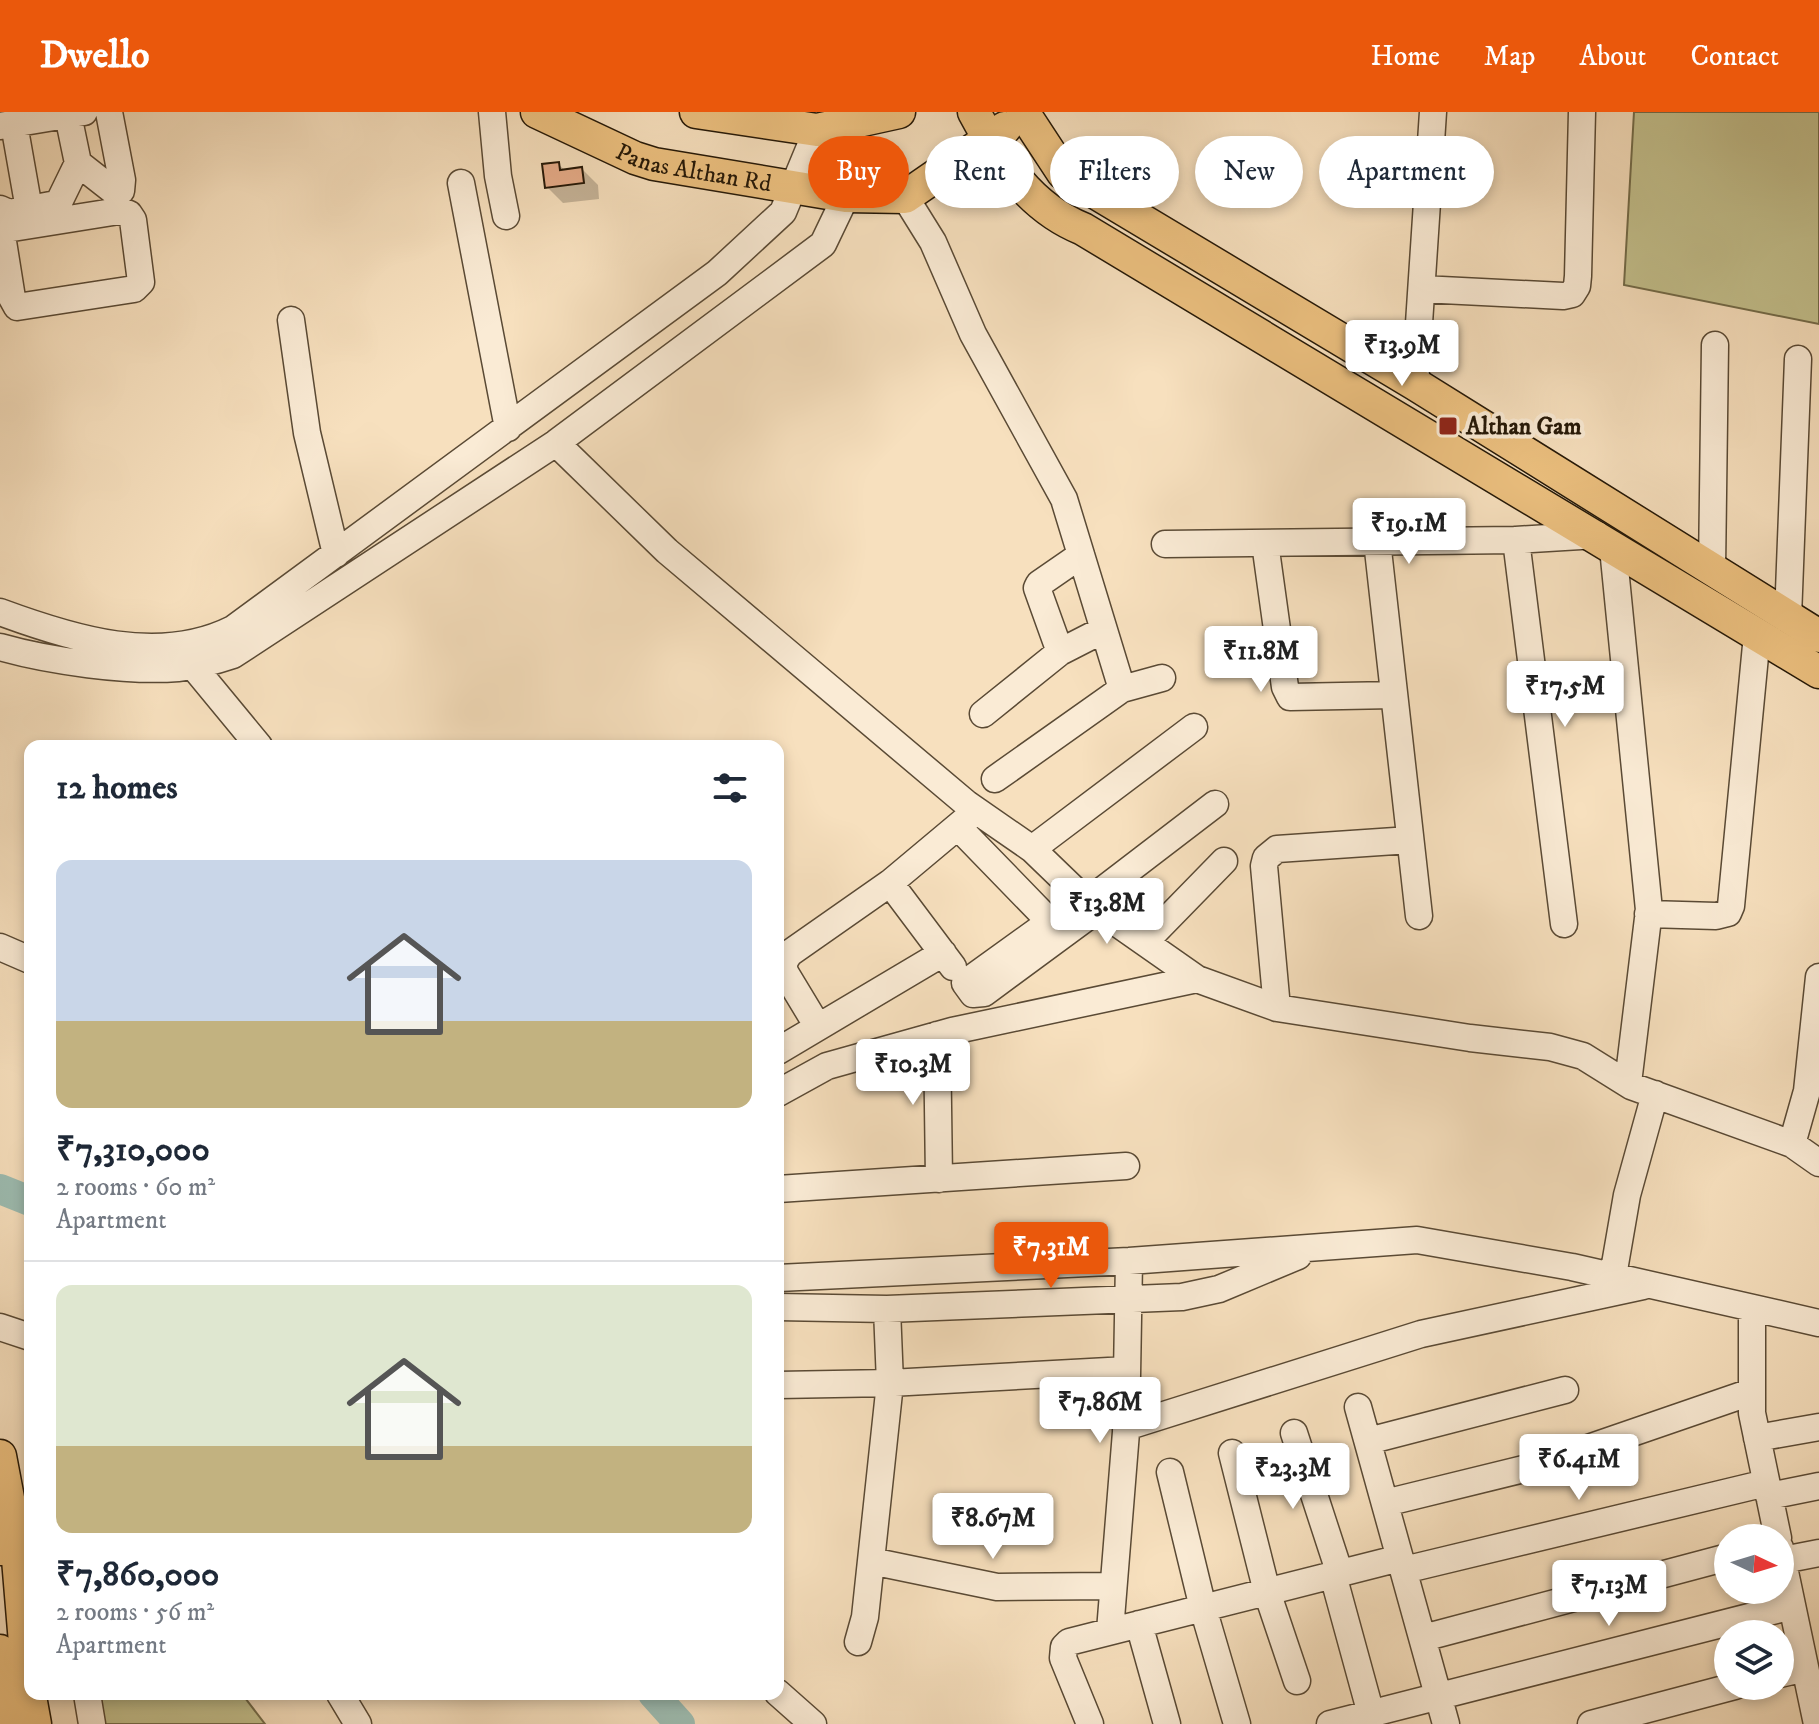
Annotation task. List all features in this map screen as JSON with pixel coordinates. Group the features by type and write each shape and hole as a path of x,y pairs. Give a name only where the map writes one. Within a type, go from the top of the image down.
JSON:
{"main road":[{"name":"Panas Althan Rd","path":"537,112 654,164 808,189"},
{"path":"696,112 817,130 899,112"},
{"path":"974,112 987,136"},
{"path":"994,136 1023,112 1063,173 1415,384 1819,636"},
{"path":"1034,198 1043,208 1083,229 1819,672"},
{"path":"0,1456 24,1582"},
{"path":"16,1549 24,1636"},
{"path":"0,1651 14,1724"},
{"path":"31,1700 35,1724"},
{"path":"50,1700 55,1724"}],"street":[{"path":"78,163 110,190 121,191 122,180 109,112"},
{"path":"492,112 498,176 506,216"},
{"path":"1415,384 1433,112"},
{"path":"1422,289 1572,294 1578,276 1582,112"},
{"path":"0,223 9,213 56,204 60,200 78,163 76,113 7,125 29,209"},
{"path":"848,136 849,123"},
{"path":"0,612 46,629 89,640 137,647 185,646 212,640 233,629 717,273 783,212 817,130"},
{"path":"461,183 508,428"},
{"path":"909,203 933,242 973,334 1064,499 1122,689"},
{"path":"0,647 115,666 176,668 233,655 556,443 823,244 840,208"},
{"path":"125,212 133,220 141,282 134,289 17,307 12,298 0,223 125,212"},
{"path":"291,320 307,433 336,554"},
{"path":"1712,569 1715,345"},
{"path":"1788,617 1798,359"},
{"path":"556,443 667,551 968,819 1056,928"},
{"path":"1165,544 1603,541 1650,531"},
{"path":"1516,540 1564,924"},
{"path":"1377,541 1419,916"},
{"path":"1603,541 1648,914 1628,1083"},
{"path":"1265,543 1285,687 1290,697 1394,695"},
{"path":"1060,652 1037,588 1081,555"},
{"path":"983,714 1060,652 1103,630"},
{"path":"1648,914 1716,916 1728,913 1731,906 1757,635"},
{"path":"193,666 254,740"},
{"path":"995,779 1122,689 1162,678"},
{"path":"1032,849 1194,727"},
{"path":"890,883 973,994 984,993 1056,928 1215,804"},
{"path":"968,819 1032,849 1089,903 1197,979 1277,1008 1470,1038 1550,1047 1583,1056 1628,1083 1792,1144 1819,1163"},
{"path":"818,1027 786,974 784,960 890,883 968,819"},
{"path":"1277,1008 1264,866 1266,858 1277,849 1410,840"},
{"path":"1145,942 1224,861"},
{"path":"0,947 24,957"},
{"path":"784,1047 943,953"},
{"path":"1792,1144 1807,1091 1819,977"},
{"path":"784,1090 827,1066 937,1035 1197,979"},
{"path":"937,1035 939,1179"},
{"path":"1613,1276 1627,1195 1655,1094"},
{"path":"784,1189 1126,1166"},
{"path":"784,1278 1129,1261 1417,1240 1613,1276 1819,1323"},
{"path":"784,1307 887,1309 1128,1300 1200,1294 1320,1247"},
{"path":"1110,1631 1126,1427 1129,1261"},
{"path":"1126,1427 1421,1334 1651,1285"},
{"path":"1752,1308 1751,1392 1775,1524"},
{"path":"858,1642 865,1617 890,1383 887,1309"},
{"path":"0,1327 24,1335"},
{"path":"784,1385 890,1383 1127,1370"},
{"path":"1368,1441 1565,1390"},
{"path":"1385,1503 1536,1466 1751,1392"},
{"path":"1358,1407 1446,1724"},
{"path":"1757,1438 1819,1427"},
{"path":"1294,1433 1336,1574 1371,1714"},
{"path":"1232,1453 1267,1592 1297,1681"},
{"path":"1170,1472 1203,1608 1237,1724"},
{"path":"1090,1724 1062,1652 1069,1642 1336,1574 1402,1564 1768,1489 1819,1486"},
{"path":"1794,1550 1819,1553"},
{"path":"871,1561 997,1587 1113,1586"},
{"path":"1423,1638 1714,1561"},
{"path":"1794,1592 1803,1619 1794,1662"},
{"path":"1330,1724 1803,1619"},
{"path":"1139,1624 1167,1724"},
{"path":"1794,1675 1817,1724"},
{"path":"1591,1724 1714,1692"},
{"path":"784,1698 813,1724"},
{"path":"88,1700 92,1724"},
{"path":"344,1700 358,1724"}],"shaded area":[{"path":"1634,112 1819,112 1819,324 1624,285"},
{"path":"99,1700 247,1700 265,1724 105,1724"}],"building":[{"path":"559,162 560,170 582,167 584,183 545,188 542,164"}],"waterway":[{"path":"0,1189 24,1199"},
{"path":"658,1700 680,1724"}],"place":[{"name":"Althan Gam","path":"1448,426"}]}
